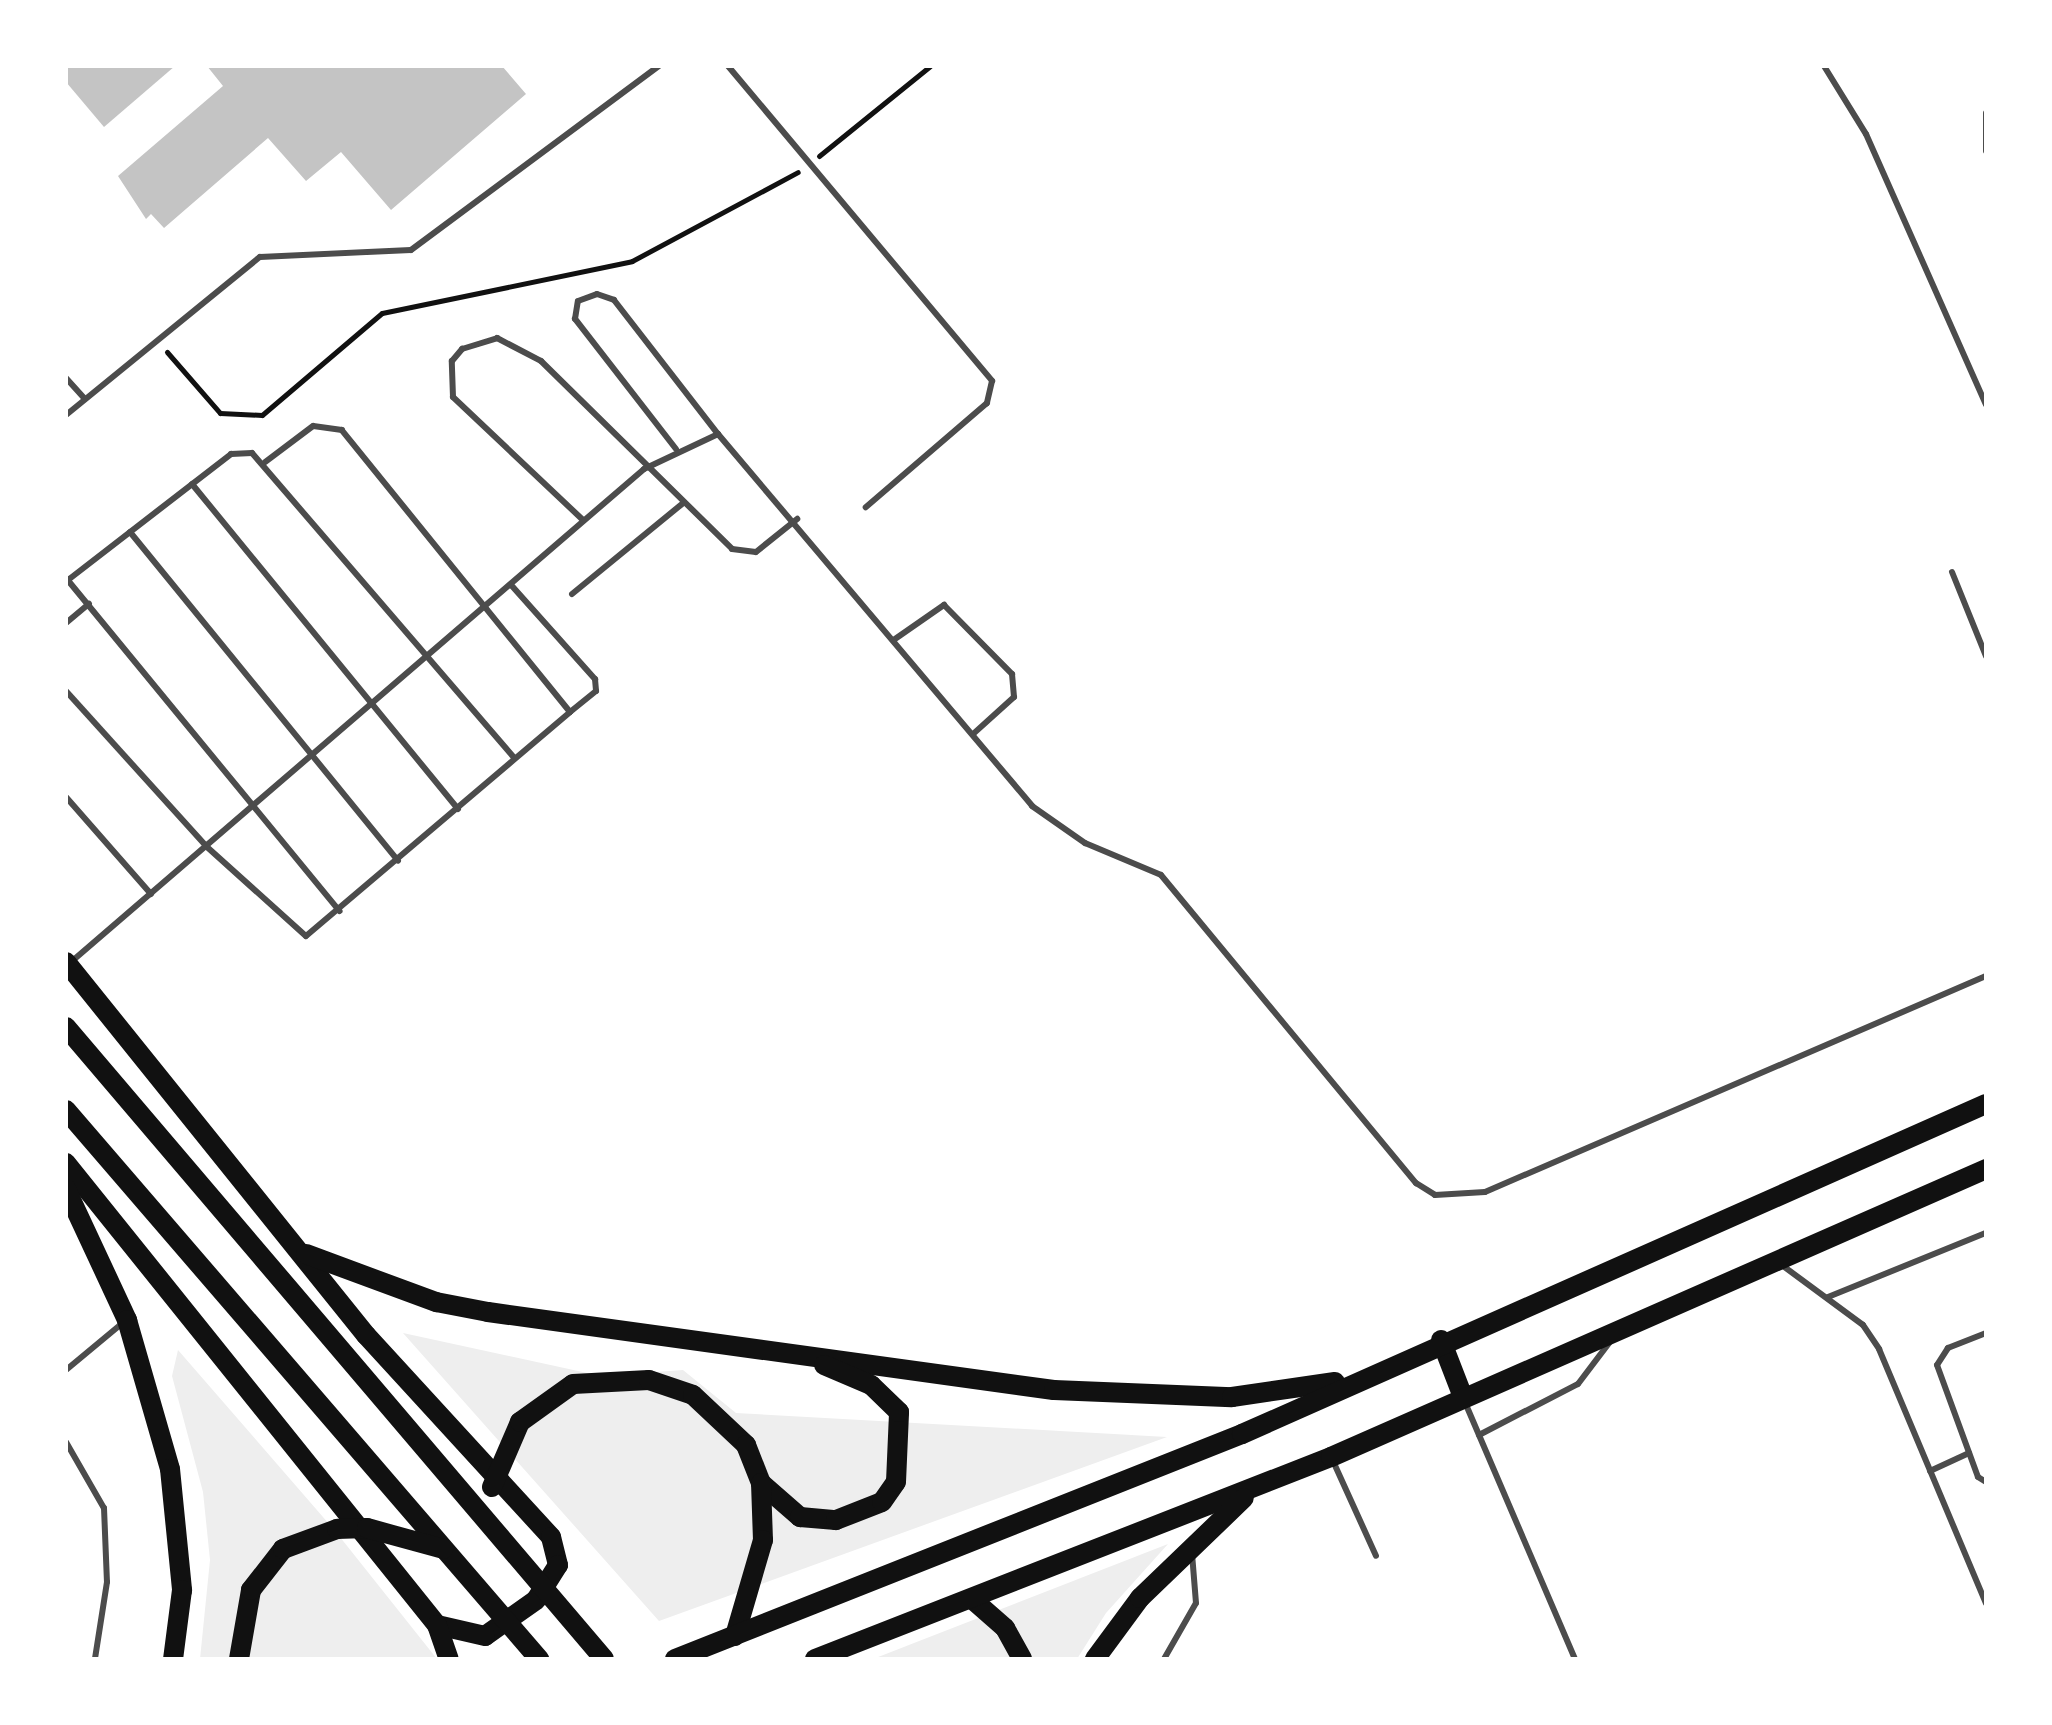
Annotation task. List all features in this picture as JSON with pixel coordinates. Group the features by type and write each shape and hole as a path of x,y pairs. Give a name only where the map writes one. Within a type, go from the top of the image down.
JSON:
{"main road":[{"path":"67,963 306,1254 366,1335 558,1551 554,1577 506,1627 465,1637 437,1625"},
{"path":"66,1027 485,1514 604,1659"},
{"path":"675,1659 1130,1480 1441,1340 1986,1104"},
{"path":"66,1110 539,1659"},
{"path":"66,1163 437,1625 449,1659"},
{"path":"815,1659 1331,1457 1986,1169"},
{"path":"66,1189 127,1320 170,1469 182,1590 173,1659"},
{"path":"306,1254 436,1302 762,1350 1150,1398 1232,1397 1355,1379"},
{"path":"1441,1340 1463,1397"},
{"path":"761,1483 800,1517 836,1520 882,1502 896,1482 904,1445 899,1412 871,1385 762,1350"},
{"path":"485,1514 520,1422 573,1384 649,1380 693,1395 725,1420 746,1445 761,1483 763,1540 735,1636"},
{"path":"1095,1659 1190,1546 1257,1486"},
{"path":"239,1659 242,1615 264,1567 305,1537 337,1529 379,1530 446,1551"},
{"path":"972,1599 1005,1628 1022,1659"}],"lane":[{"path":"66,415 260,257 386,253 422,244 659,66"},
{"path":"728,66 992,381 987,403 866,507"},
{"path":"1824,66 1866,134 1986,405"},
{"path":"1986,113 1986,151"},
{"path":"676,449 575,319 578,301 597,294 614,300 718,434 797,519 973,734 1057,828 1161,875 1416,1183 1435,1195 1485,1192 1986,976"},
{"path":"583,520 453,397 452,361 462,349 497,338 520,346 644,469 741,553 756,552 797,519"},
{"path":"66,378 85,399"},
{"path":"265,462 313,426 333,423 570,712"},
{"path":"67,963 313,758 644,469 676,449 718,434"},
{"path":"340,911 251,808 67,579 231,454 252,453 265,462 427,659 514,758"},
{"path":"192,484 458,809"},
{"path":"572,594 682,504"},
{"path":"130,532 398,861"},
{"path":"1952,572 1986,656"},
{"path":"66,691 207,847 300,935 313,934 514,758 596,691 595,679 512,586"},
{"path":"66,623 89,604"},
{"path":"895,639 944,605 1012,674 1014,697 973,734"},
{"path":"66,797 151,894"},
{"path":"1828,1297 1986,1233"},
{"path":"1776,1261 1828,1297 1879,1349 1986,1603"},
{"path":"66,1370 127,1320"},
{"path":"1479,1435 1578,1384 1619,1328"},
{"path":"1986,1333 1948,1348 1937,1365 1969,1453 1986,1482"},
{"path":"1463,1397 1575,1659"},
{"path":"66,1442 104,1508 107,1582 95,1659"},
{"path":"1930,1471 1969,1453"},
{"path":"1331,1457 1376,1556"},
{"path":"1164,1659 1196,1603 1190,1546"}],"path":[{"path":"157,340 216,409 254,417 382,313 632,261 810,163 930,66"}],"shaded area":[{"path":"403,1333 601,1376 683,1370 736,1413 1167,1437 659,1621"},
{"path":"178,1350 336,1532 437,1659 200,1659 210,1560 203,1492 172,1376"},
{"path":"1168,1544 1106,1613 1077,1659 873,1659"}],"building":[{"path":"66,66 175,66 104,127 66,82"},
{"path":"207,66 502,66 526,94 391,210 341,152 306,181 268,138 164,228 151,214 146,219 118,176 223,86"}]}
